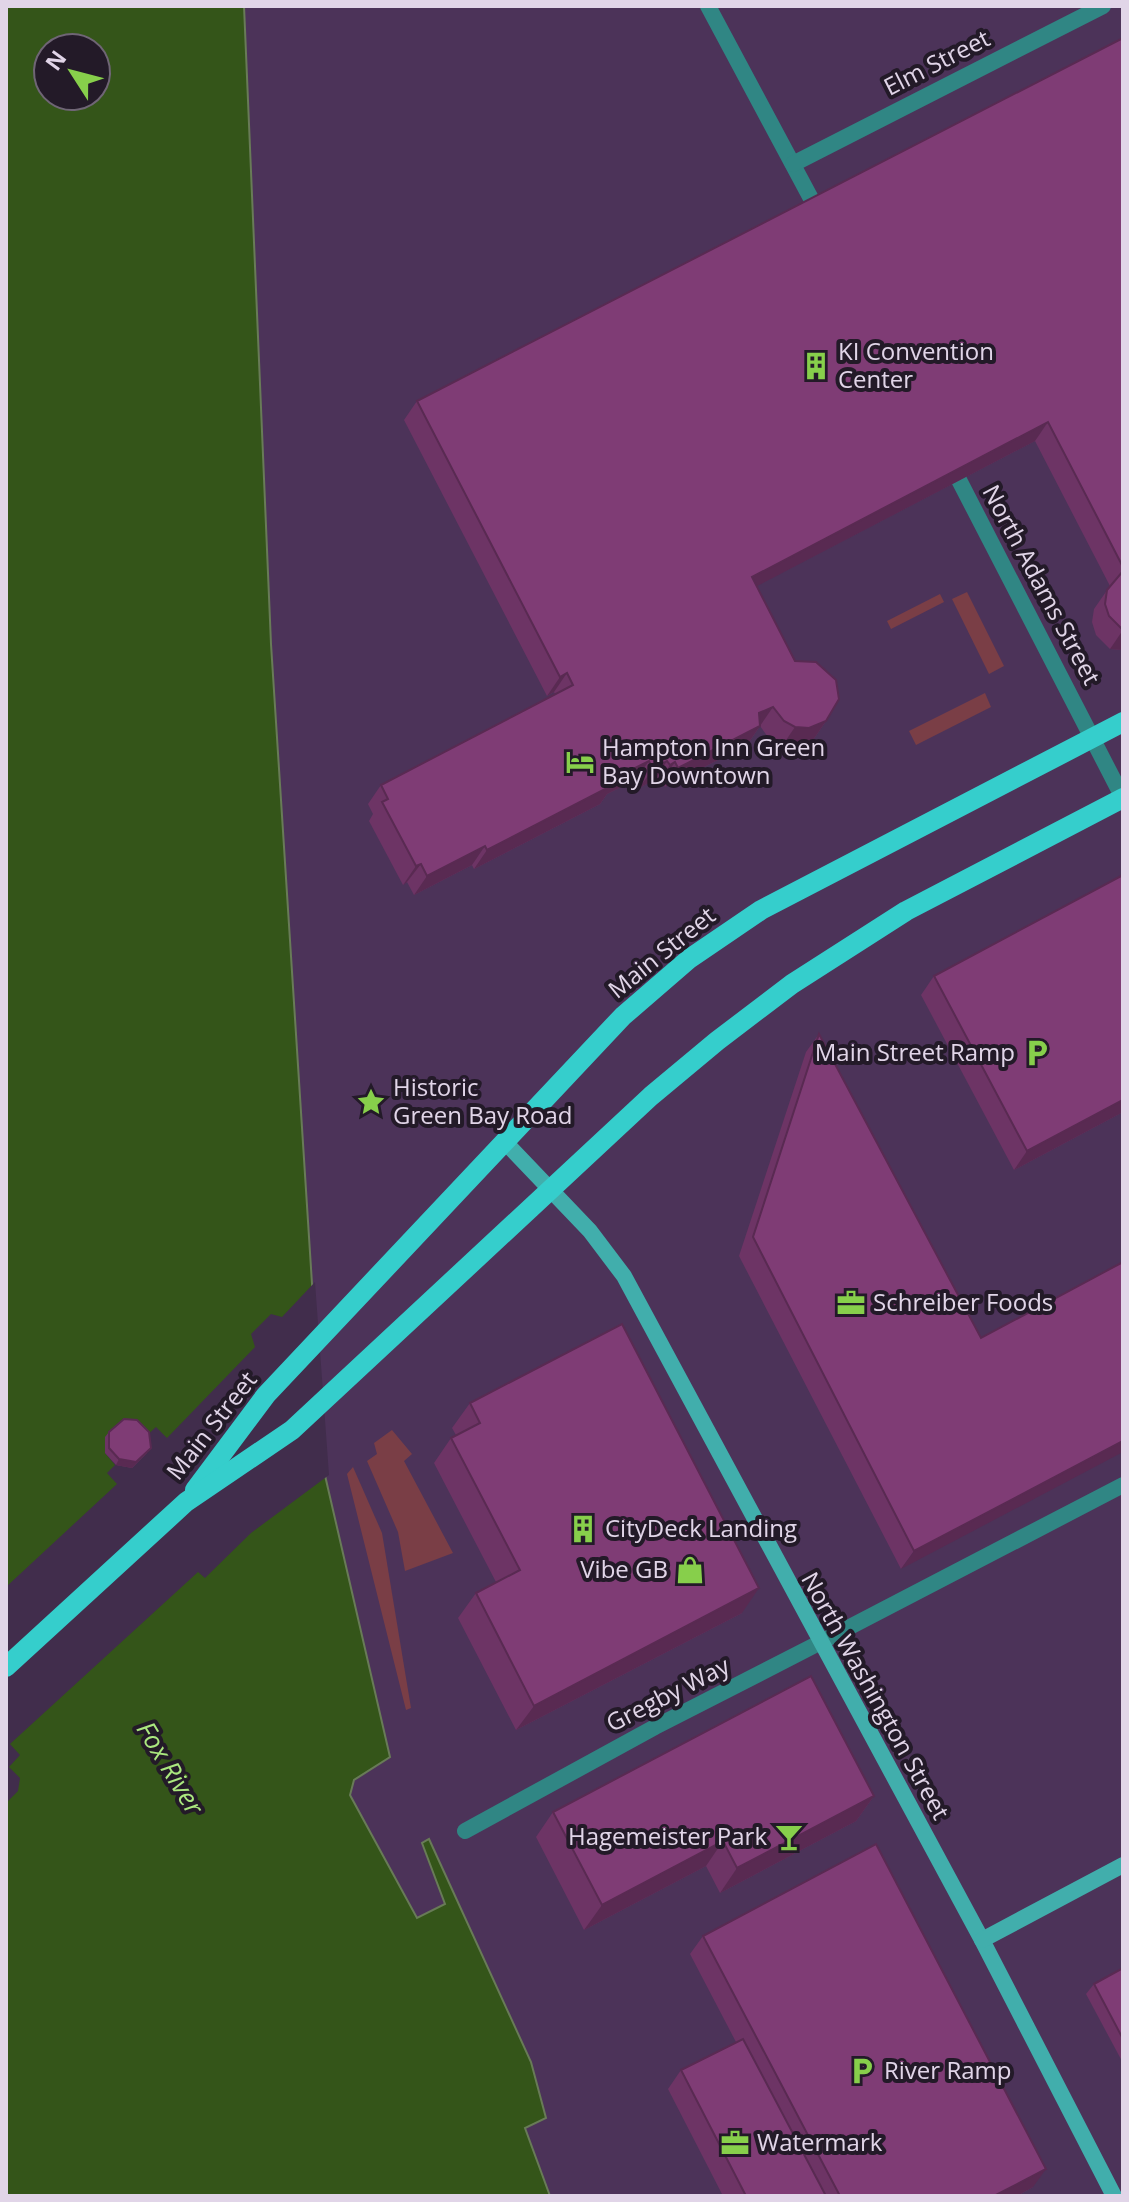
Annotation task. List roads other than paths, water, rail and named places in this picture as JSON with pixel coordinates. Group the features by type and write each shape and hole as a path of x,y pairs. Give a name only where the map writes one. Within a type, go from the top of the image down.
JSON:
{"main road":[{"name":"Main Street","path":"186,1502 266,1395 623,1016 718,938 817,880 1123,722"},
{"name":"Main Street","path":"186,1502 292,1430 651,1096 792,984 906,911 1123,798"},
{"path":"6,1667 186,1502"}],"street":[{"path":"708,6 815,206"},
{"name":"Elm Street","path":"793,164 1103,6"},
{"name":"North Adams Street","path":"959,480 1123,798"},
{"name":"North Washington Street","path":"504,1141 604,1247 624,1276 819,1643 982,1940 1114,2196"},
{"name":"Gregby Way","path":"465,1831 1123,1485"},
{"path":"982,1940 1123,1865"}],"water":[{"name":"Fox River","path":"6,6 244,6 271,644 324,1471 390,1757 354,1780 350,1795 417,1918 445,1904 422,1843 429,1839 531,2062 546,2118 525,2128 550,2196 6,2196"}],"place":[{"name":"KI Convention Center","path":"816,366"},
{"name":"Hampton Inn Green Bay Downtown","path":"580,762"},
{"name":"Main Street Ramp","path":"1037,1053"},
{"name":"Historic Green Bay Road","path":"371,1102"},
{"name":"Schreiber Foods","path":"851,1303"},
{"name":"CityDeck Landing","path":"583,1529"},
{"name":"Vibe GB","path":"690,1570"},
{"name":"Hagemeister Park","path":"789,1837"},
{"name":"River Ramp","path":"862,2071"},
{"name":"Watermark","path":"735,2143"}]}
